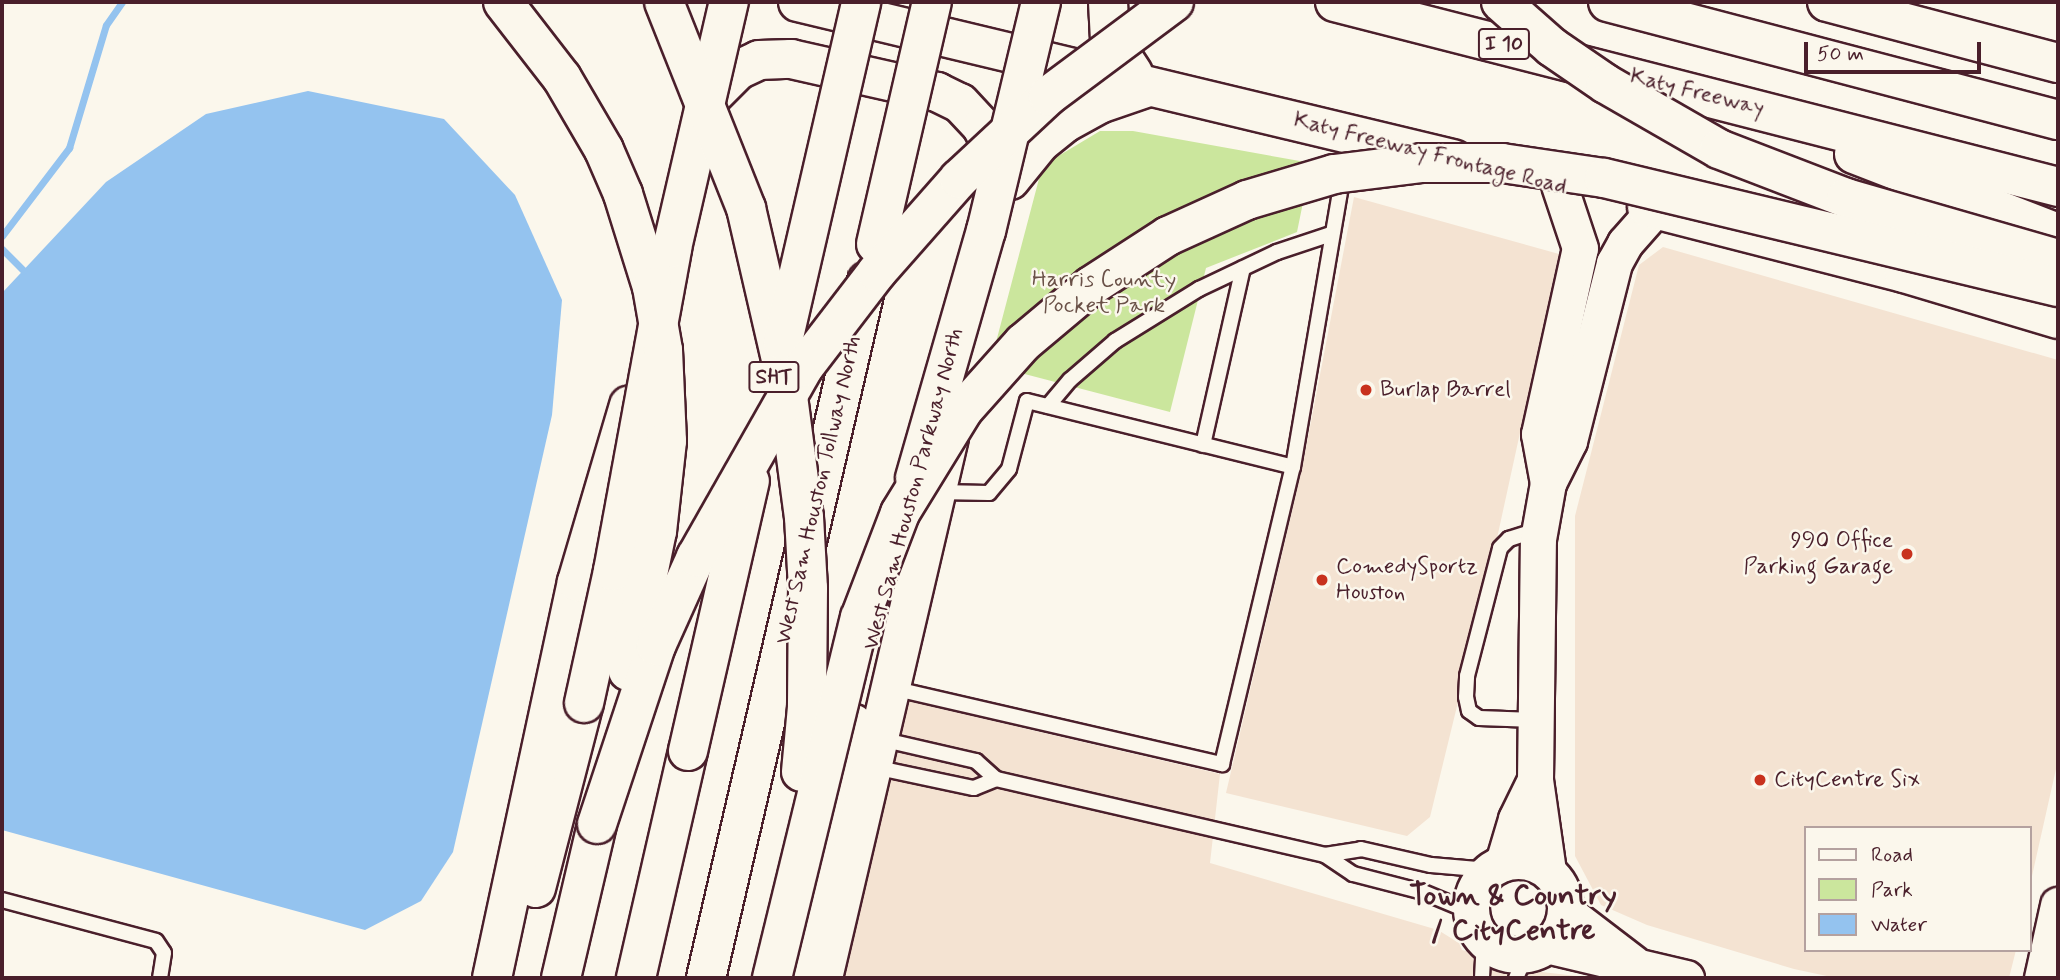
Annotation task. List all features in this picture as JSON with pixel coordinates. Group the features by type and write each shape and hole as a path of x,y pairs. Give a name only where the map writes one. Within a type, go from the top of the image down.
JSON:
{"main road":[{"path":"503,2 562,78 604,150 639,241 663,350 667,441 659,519 597,824 561,978"},
{"path":"649,2 688,44 713,95"},
{"path":"664,2 746,208 786,381 802,503 807,707 792,836 770,978"},
{"path":"512,978 584,704 613,571 670,261 729,2"},
{"path":"492,978 577,582 739,2"},
{"name":"Katy Freeway Frontage Road","path":"798,2 1146,89 1352,133 1655,209 1904,273 2058,319"},
{"name":"SHT","path":"636,978 861,2"},
{"name":"West Sam Houston Tollway North","path":"706,978 932,2"},
{"name":"West Sam Houston Parkway North","path":"795,978 885,584 986,231 1041,2"},
{"path":"823,978 1051,2"},
{"path":"1010,180 1040,144 1065,123 1099,104 1146,89 1110,38 1108,2"},
{"path":"597,824 656,646 690,569 804,367 877,272 959,179 1048,96 1174,2"},
{"name":"Katy Freeway","path":"1335,2 2058,187"},
{"path":"1501,2 1552,47 1606,84 1719,149 1846,198 2058,259"},
{"path":"1608,2 2058,120"},
{"path":"1827,2 2058,63"},
{"path":"713,95 738,70 759,60 791,59 937,92 960,103 982,127 1010,180"},
{"path":"1730,101 1959,198 2058,233"},
{"path":"770,978 860,618 900,513 964,409 1023,343 1118,266 1168,236 1247,200 1334,174 1399,164 1502,163 1604,178 2058,286"}],"street":[{"path":"1548,483 1539,434 1580,248 1559,185"},
{"path":"1548,871 1535,780 1539,529 1548,483 1569,441 1614,263 1625,243 1655,209"},
{"path":"1535,780 1496,867 1472,896 1478,926 1507,953 1530,959 1592,958 1633,963 1686,978"},
{"path":"1496,867 1519,860 1548,871 1558,883 1565,911 1556,936 1530,959"},
{"path":"2042,978 2058,905"},
{"path":"1565,911 1633,963"}],"lane":[{"path":"891,687 1222,764 1293,467 1331,234 1352,133"},
{"path":"1048,407 1070,380 1115,341 1243,268 1331,234"},
{"path":"1202,445 1243,268"},
{"path":"937,492 989,493 1009,469 1027,401 1293,467"},
{"path":"1535,720 1479,718 1469,710 1466,697 1470,664 1500,548 1509,539 1539,529"},
{"path":"876,752 974,788 996,779"},
{"path":"876,752 976,761 996,779 1325,855 1353,874 1423,892 1478,926 1482,978"},
{"path":"1325,855 1361,849 1431,865 1496,867"},
{"path":"2,900 156,941 164,953 160,978"}],"shaded area":[{"path":"1354,197 1559,254 1489,575 1430,817 1407,836 1226,793 1302,469"},
{"path":"1663,247 2058,360 2058,760 2032,876 2032,826 1804,826 1804,952 2016,952 2009,978 1836,978 1794,969 1647,925 1601,905 1575,856 1575,516 1639,265"},
{"path":"903,700 1220,774 1210,863 1438,930 1459,943 1462,950 1542,972 1594,978 836,978"}],"green space":[{"name":"Harris County Pocket Park","path":"1100,131 1133,131 1311,163 1297,232 1206,268 1170,412 990,365 1040,175 1055,158"}],"water":[{"path":"308,91 444,119 515,195 562,300 552,415 453,852 421,901 365,930 2,830 2,293 106,182 206,114"}],"waterway":[{"path":"2,236 69,148 106,25 122,2"},
{"path":"2,249 23,270"}],"place":[{"name":"Burlap Barrel","path":"1366,390"},
{"name":"990 Office Parking Garage","path":"1907,554"},
{"name":"ComedySportz Houston","path":"1322,580"},
{"name":"CityCentre Six","path":"1760,780"}],"district":[{"name":"Town & Country / CityCentre","path":"1513,913"}]}
